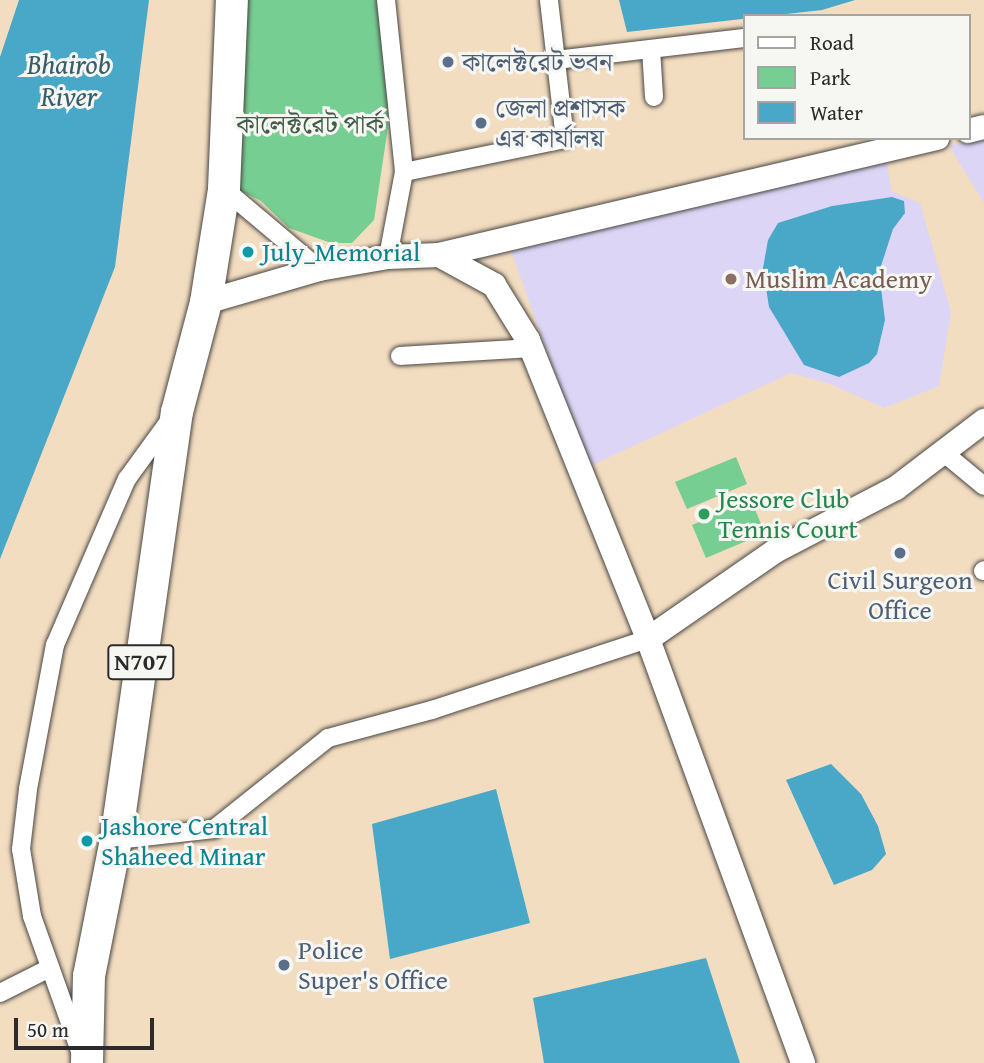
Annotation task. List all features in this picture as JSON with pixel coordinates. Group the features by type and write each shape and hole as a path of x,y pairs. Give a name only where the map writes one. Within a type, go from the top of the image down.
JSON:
{"highway":[{"name":"N707","path":"212,264 208,171 214,0"},
{"name":"N707","path":"86,1063 89,976 116,840 177,412 206,303 224,189 232,0"}],"street":[{"path":"386,0 404,172 388,257"},
{"path":"404,172 565,139 550,0"},
{"path":"556,60 743,38"},
{"path":"651,49 654,97"},
{"path":"206,303 319,269 388,257 439,255 928,140"},
{"path":"224,189 319,269"},
{"path":"439,255 494,285 531,348 648,639 803,1063"},
{"path":"400,356 531,348"},
{"path":"86,1063 48,969 32,916 21,849 37,729 55,645 128,479 177,412"},
{"path":"116,840 214,829 328,738 432,710 648,639 775,551 896,488 984,421"},
{"path":"943,452 984,486"},
{"path":"0,993 48,969"}],"shaded area":[{"path":"984,138 984,203 949,146"},
{"name":"Muslim Academy","path":"886,154 891,191 920,203 951,312 939,386 884,408 830,384 791,373 588,467 509,245"}],"green space":[{"name":"কালেক্টরেট পার্ক","path":"242,0 378,0 388,80 388,127 374,220 352,243 331,243 289,228 261,201 229,185"},
{"path":"736,457 747,484 687,509 675,482"},
{"path":"751,500 765,533 706,558 692,525"}],"water":[{"name":"Bhairob River","path":"19,0 149,0 115,267 0,559 0,57"},
{"path":"619,0 855,0 822,10 787,14 743,14 743,19 627,32"},
{"path":"892,197 904,201 905,213 893,229 879,272 885,320 877,354 869,363 839,377 804,365 769,307 763,268 768,240 778,223 832,206"},
{"path":"831,764 861,794 878,826 886,854 872,870 834,885 786,780"},
{"path":"496,789 530,923 390,959 372,824"},
{"path":"706,958 740,1063 544,1063 533,998"}],"place":[{"name":"কালেক্টরেট ভবন","path":"448,62"},
{"name":"জেলা প্রশাসক এর কার্যালয়","path":"481,123"},
{"name":"July_Memorial","path":"248,252"},
{"name":"Muslim Academy","path":"731,279"},
{"name":"Jessore Club Tennis Court","path":"704,514"},
{"name":"Civil Surgeon Office","path":"900,553"},
{"name":"Jashore Central Shaheed Minar","path":"87,841"},
{"name":"Police Super's Office","path":"284,965"}]}
